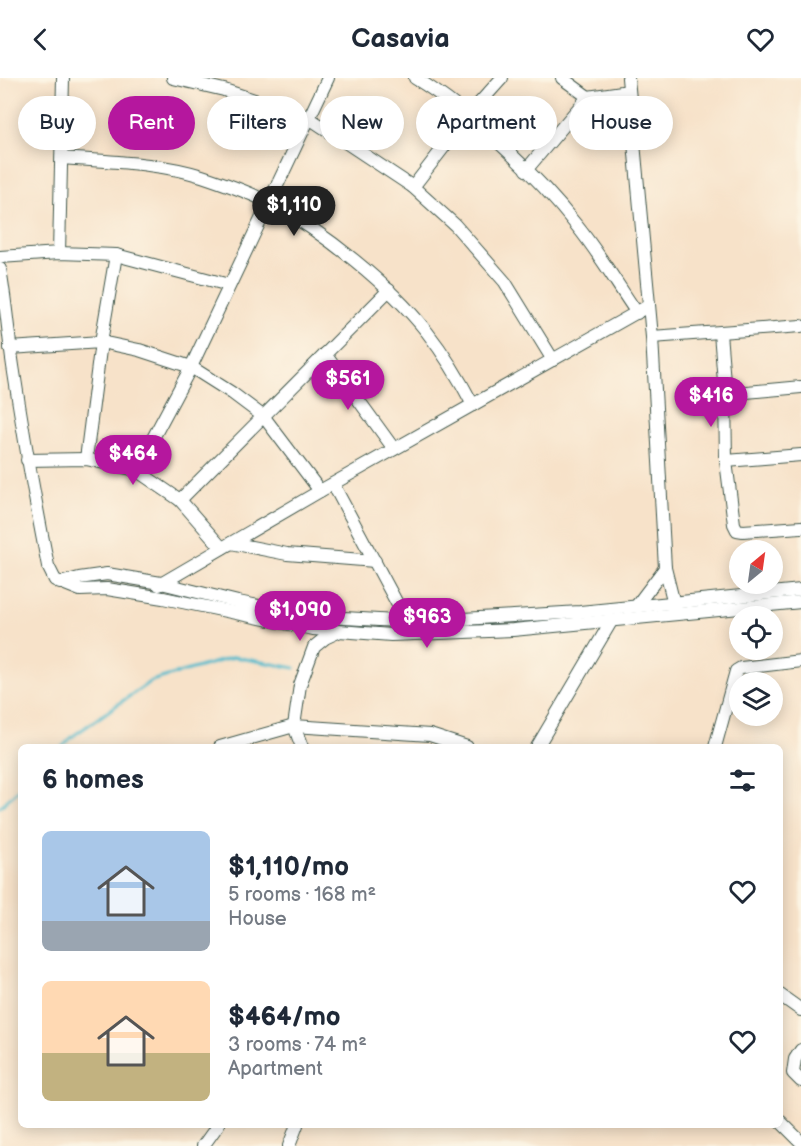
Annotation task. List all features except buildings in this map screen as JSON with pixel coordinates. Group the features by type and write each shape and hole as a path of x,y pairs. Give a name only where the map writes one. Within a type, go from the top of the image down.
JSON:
{"street":[{"path":"59,253 63,158 63,78"},
{"path":"173,78 224,90 309,118 413,187 455,225 505,282 553,360"},
{"path":"136,470 191,367 328,78"},
{"path":"415,78 439,96"},
{"path":"486,96 502,78"},
{"path":"562,78 587,96"},
{"path":"591,96 629,84 652,337 665,568 675,608"},
{"path":"526,170 569,119"},
{"path":"413,187 442,150"},
{"path":"504,150 526,170 579,227 636,313"},
{"path":"63,158 160,166 202,176 269,202 332,243 389,290 427,332 457,375 473,405"},
{"path":"0,256 59,253 116,255 230,285"},
{"path":"86,459 101,342 116,255"},
{"path":"0,270 8,310 10,348 27,460 48,566 51,576 60,583 80,590 107,589 149,596 313,629 391,635 508,617 581,617 612,620 675,608 748,601 801,590"},
{"path":"180,500 389,290"},
{"path":"149,596 161,583 648,306"},
{"path":"652,337 801,326"},
{"path":"720,333 725,394 726,461 734,524 737,530 801,527"},
{"path":"10,348 101,342 139,350 191,367 264,417 320,491"},
{"path":"326,354 394,449"},
{"path":"725,394 801,387"},
{"path":"726,461 801,455"},
{"path":"27,460 86,459 136,470 180,500 227,546 287,554 375,561"},
{"path":"333,484 407,622"},
{"path":"638,605 665,568"},
{"path":"60,583 107,574 161,583 238,602 310,616 407,622 431,628 509,630 638,605 675,608"},
{"path":"748,601 801,602"},
{"path":"508,617 509,630"},
{"path":"363,633 364,619"},
{"path":"539,744 612,620"},
{"path":"301,744 294,726 298,692 314,647 325,638 339,632"},
{"path":"716,744 736,671 741,668 801,661"},
{"path":"256,742 294,726 448,744"},
{"path":"783,997 801,1010"},
{"path":"801,1050 795,1059 793,1073 801,1081"},
{"path":"783,1123 801,1142"},
{"path":"203,1146 216,1128"},
{"path":"289,1146 296,1128"}],"waterway":[{"path":"65,744 151,681 234,657 295,668"},
{"path":"0,807 18,790"}]}
